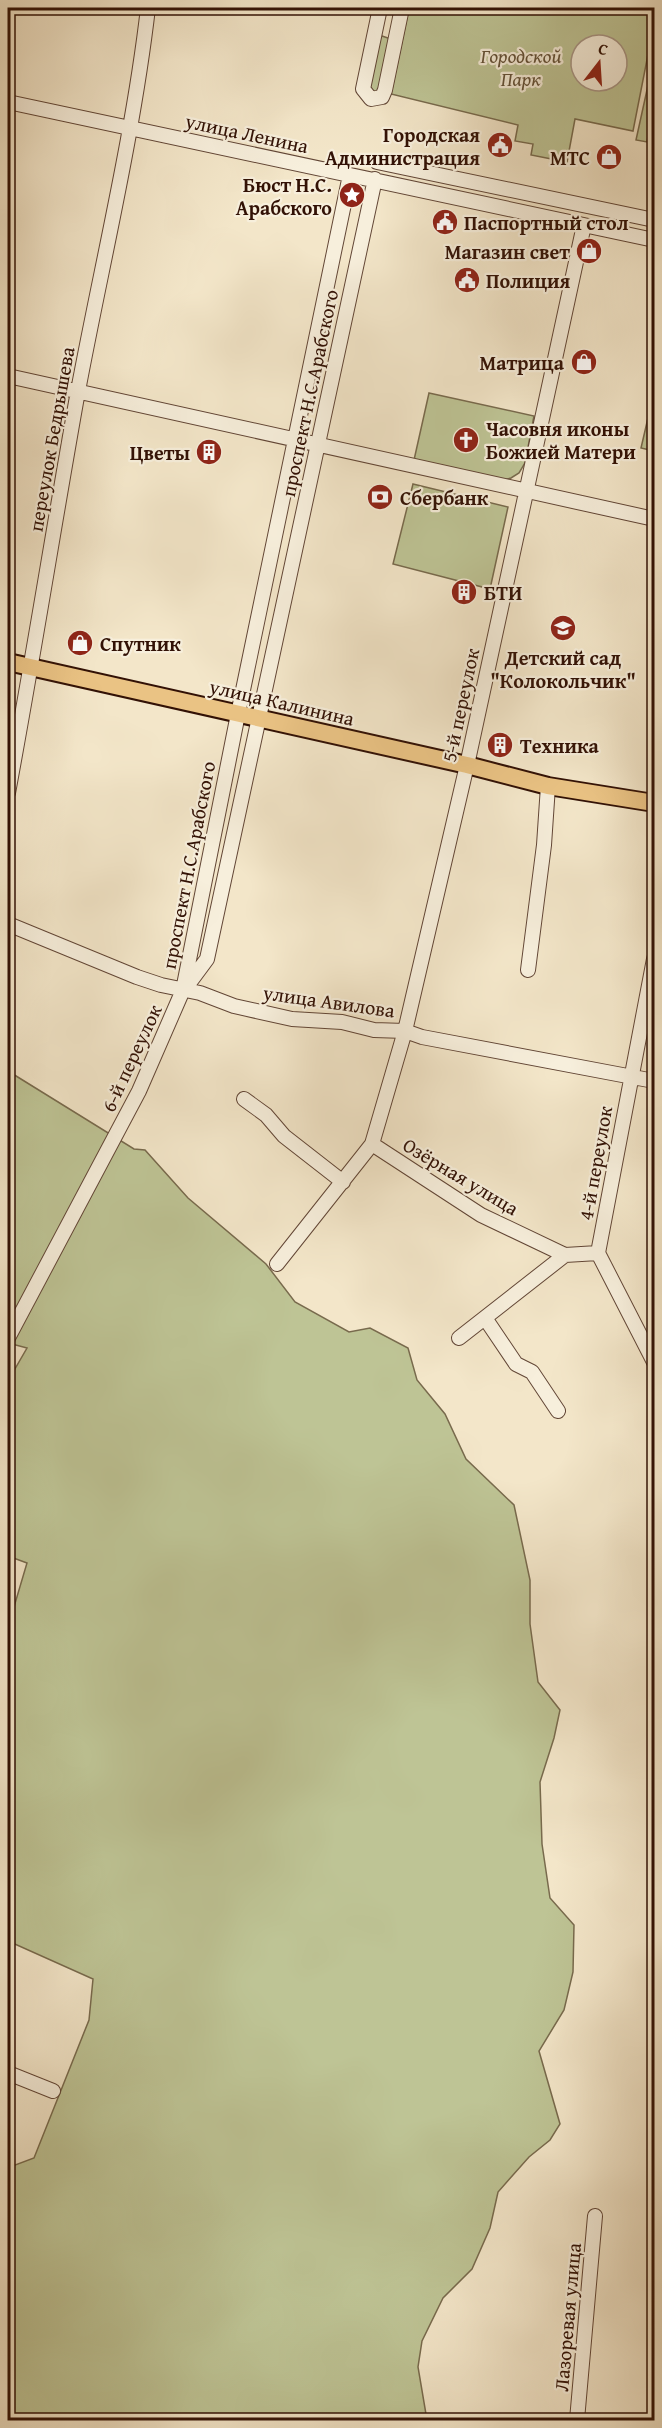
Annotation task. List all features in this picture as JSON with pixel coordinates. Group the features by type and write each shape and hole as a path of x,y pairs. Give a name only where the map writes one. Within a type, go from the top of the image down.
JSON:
{"main road":[{"name":"улица Калинина","path":"8,662 467,765 548,786 654,802"}],"street":[{"name":"переулок Бедрышева","path":"8,793 32,667 78,391 130,128 148,8"},
{"path":"380,8 363,89 371,99 381,97 385,90 402,8"},
{"path":"375,27 397,33"},
{"name":"улица Ленина","path":"8,102 654,240"},
{"path":"377,162 654,220"},
{"name":"проспект Н.С.Арабского","path":"183,990 238,714 351,175"},
{"name":"проспект Н.С.Арабского","path":"183,990 207,959 375,179"},
{"name":"5-й переулок","path":"277,1264 372,1144 405,1031 467,765 584,225"},
{"path":"8,376 319,443 654,519"},
{"path":"528,970 544,845 548,786"},
{"name":"улица Авилова","path":"8,924 137,977 292,1019 342,1022 374,1030 405,1031 422,1037 654,1081"},
{"name":"4-й переулок","path":"598,1253 654,959"},
{"name":"6-й переулок","path":"8,1338 139,1090 183,990"},
{"path":"244,1099 266,1114 284,1136 343,1182"},
{"name":"Озёрная улица","path":"372,1144 481,1215 565,1255"},
{"path":"459,1338 565,1255 598,1253 654,1362"},
{"path":"485,1318 516,1364 532,1372 558,1411"},
{"path":"8,2073 53,2091"},
{"name":"Лазоревая улица","path":"577,2421 596,2216"}],"green space":[{"name":"Городской Парк","path":"409,8 654,8 654,24 633,131 575,119 567,162 531,155 533,144 515,141 518,125 391,94"},
{"path":"382,36 391,39 383,91 375,97 369,87 378,41"},
{"path":"654,58 654,102 647,142 636,140"},
{"path":"654,392 654,451 641,448"},
{"path":"429,393 534,416 525,463 519,473 504,480 414,460"},
{"path":"413,484 508,507 490,589 393,564"},
{"path":"8,1071 134,1149 145,1150 188,1198 266,1264 295,1302 349,1332 370,1328 408,1348 417,1380 445,1414 466,1459 514,1505 530,1580 530,1624 538,1682 560,1710 540,1782 542,1844 550,1898 574,1925 573,1972 564,2010 539,2051 560,2124 550,2140 529,2157 498,2192 490,2228 472,2269 443,2298 422,2341 418,2367 427,2420 8,2420 8,2178 15,2165 34,2158 89,2020 93,1979 8,1941 8,1627 27,1563 8,1556 8,1381 27,1348 8,1343"}],"place":[{"name":"Городская Администрация","path":"500,145"},
{"name":"МТС","path":"609,157"},
{"name":"Бюст Н.С. Арабского","path":"352,195"},
{"name":"Паспортный стол","path":"445,222"},
{"name":"Магазин свет","path":"589,251"},
{"name":"Полиция","path":"467,280"},
{"name":"Матрица","path":"584,362"},
{"name":"Часовня иконы Божией Матери","path":"466,440"},
{"name":"Цветы","path":"209,452"},
{"name":"Сбербанк","path":"380,497"},
{"name":"БТИ","path":"464,592"},
{"name":"Детский сад \"Колокольчик\"","path":"563,628"},
{"name":"Спутник","path":"80,643"},
{"name":"Техника","path":"500,745"}]}
